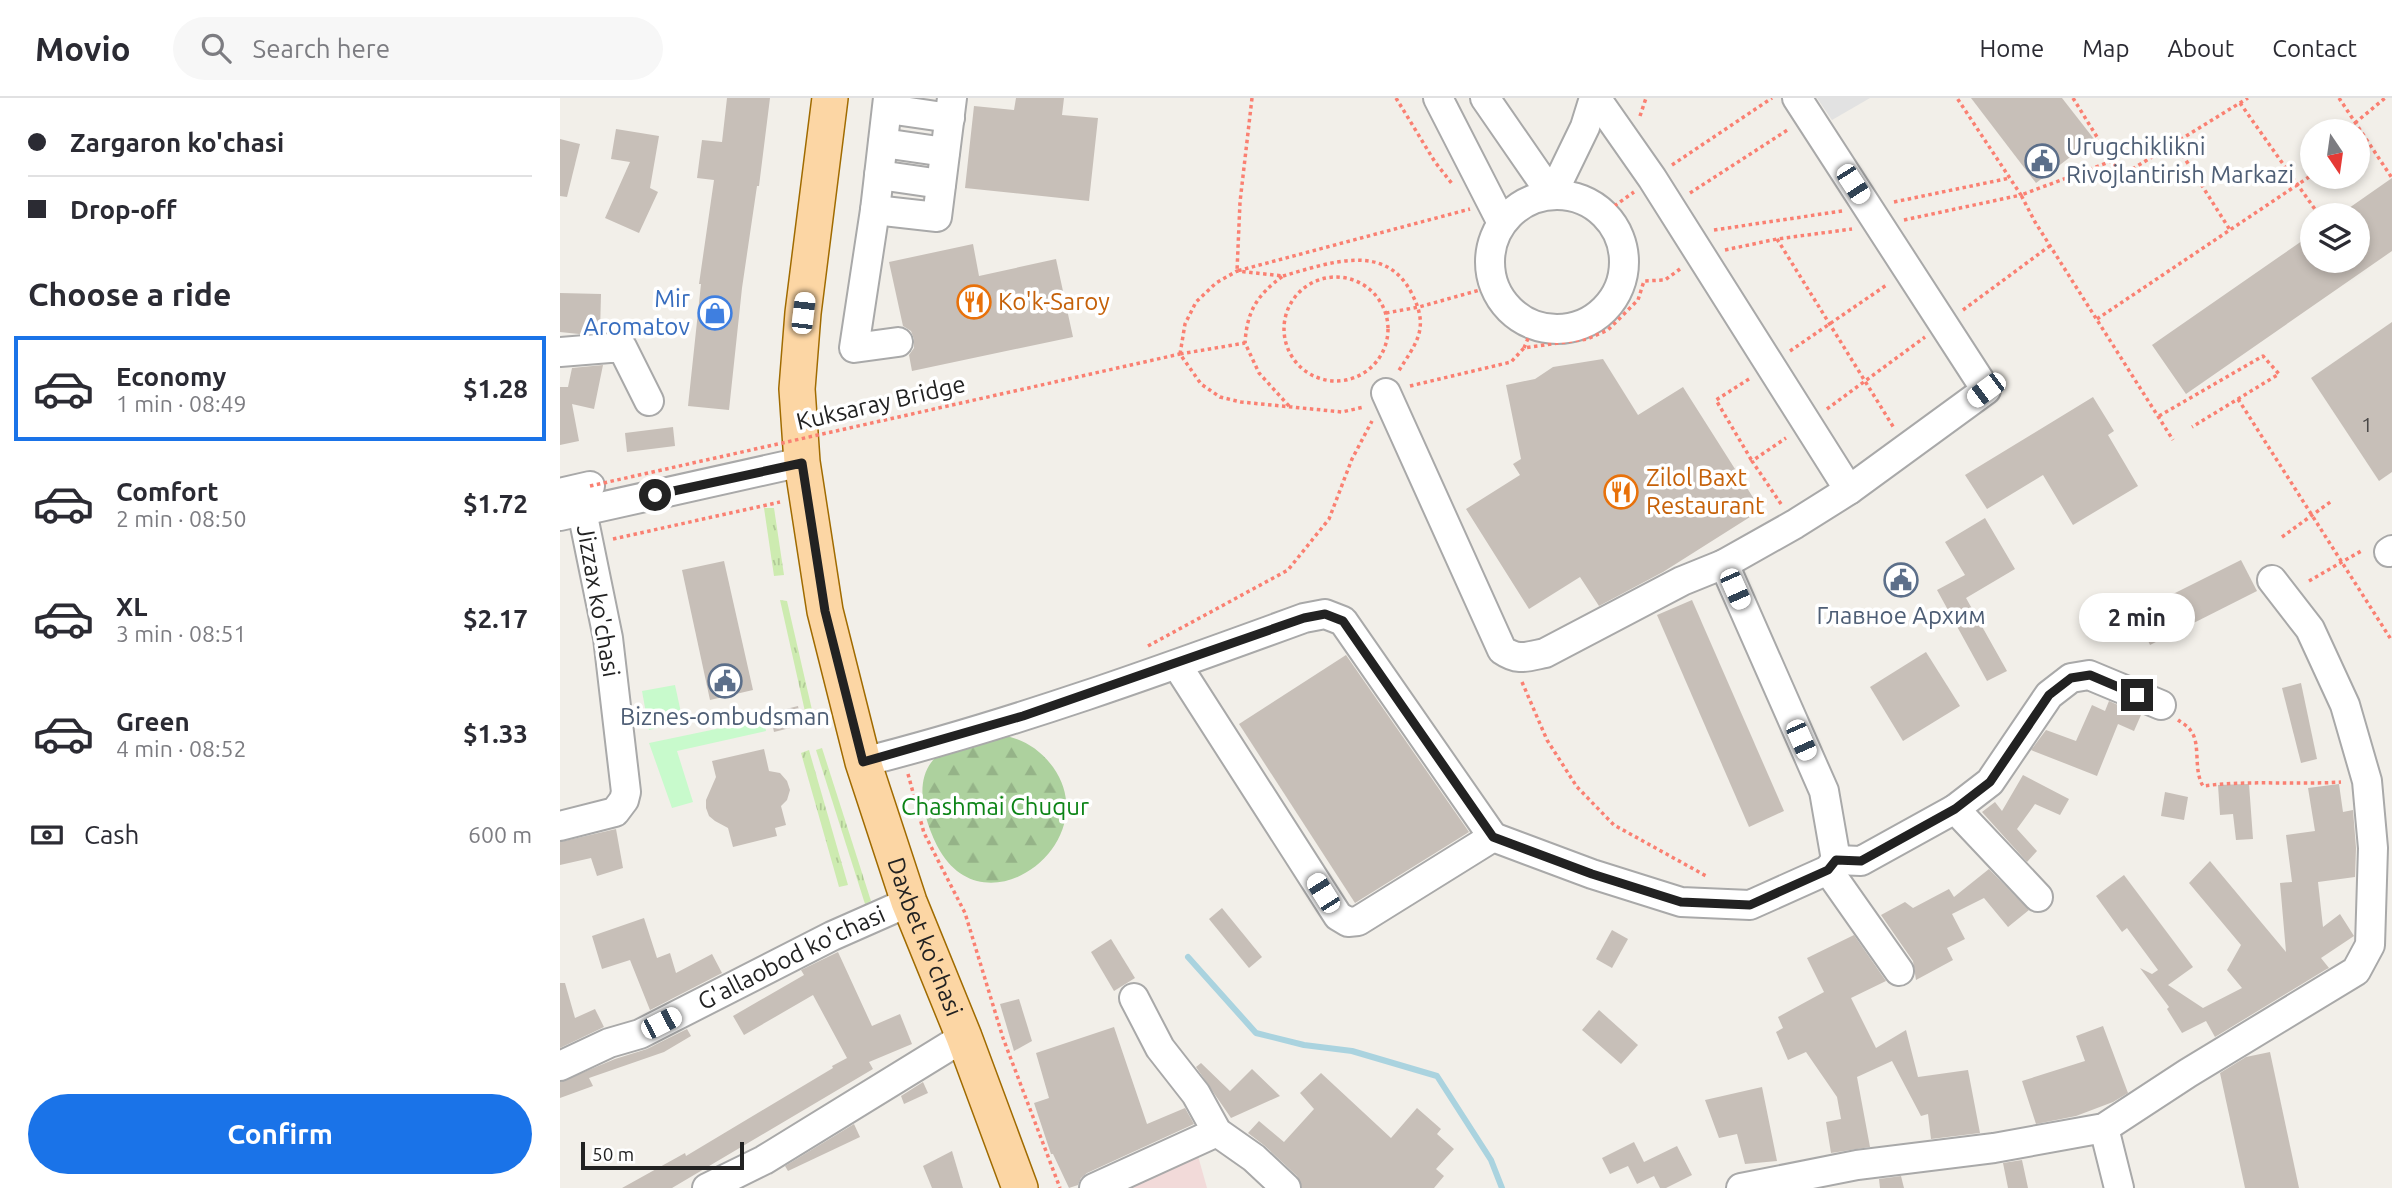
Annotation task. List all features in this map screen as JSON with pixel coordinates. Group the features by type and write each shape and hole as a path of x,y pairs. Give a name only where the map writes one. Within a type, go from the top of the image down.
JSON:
{"main road":[{"name":"Daxbet ko'chasi","path":"830,98 799,351 797,389 804,479 834,653 863,762 909,902 964,1037 1020,1188"}],"street":[{"path":"1438,98 1497,213 1490,264 1494,286 1505,305 1523,320 1529,336 1544,328 1567,328 1589,321 1607,307 1619,288 1625,265 1622,243 1612,222 1595,206 1575,197 1552,195 1532,199 1515,209 1497,213"},
{"path":"1485,98 1552,195"},
{"path":"1552,195 1585,127 1595,98"},
{"path":"1595,98 1653,178 1849,490"},
{"path":"875,210 937,217 951,108 888,104 854,348 898,342"},
{"path":"1386,393 1502,650 1513,657 1545,653 1682,581 1724,564 1849,490 1986,390 1803,107"},
{"path":"883,143 945,152"},
{"path":"879,175 941,184"},
{"path":"560,352 622,348 649,401"},
{"path":"560,493 577,504 804,479"},
{"name":"Jizzax ko'chasi","path":"560,826 615,812 624,800 626,792 608,638 589,544 577,504"},
{"path":"1724,564 1824,791 1832,865 1899,971"},
{"path":"1741,1188 1857,1165 1994,1148 2104,1128 2188,1073 2356,971 2370,945 2373,848 2367,781 2344,705 2309,629 2272,580"},
{"path":"863,762 1023,716 1304,618 1325,614 1343,621 1493,837 1592,874 1681,902 1750,905 1832,865 1861,861 1955,809 1990,782 2049,695 2071,678 2090,675 2161,705"},
{"path":"1177,664 1338,916 1348,922 1358,921 1493,837"},
{"path":"1955,809 2038,897"},
{"name":"G'allaobod ko'chasi","path":"560,1066 609,1043 640,1034 832,936 909,902"},
{"path":"1134,998 1160,1048 1196,1094 1217,1132 1254,1158 1286,1188"},
{"path":"707,1188 764,1160 964,1037"},
{"path":"2104,1128 2119,1188"},
{"path":"1094,1188 1217,1132"}],"path":[{"path":"1237,271 1240,202 1252,98"},
{"path":"1396,98 1435,162 1455,188 1497,213"},
{"path":"1603,214 1772,98"},
{"path":"1957,98 2021,195 2035,222 2173,440"},
{"path":"2073,98 2121,176 2248,98"},
{"path":"2339,98 2352,119"},
{"path":"2360,119 2385,98"},
{"path":"2240,103 2311,203"},
{"path":"1670,206 1803,107"},
{"path":"2175,143 2230,230"},
{"path":"2370,145 2392,178"},
{"path":"1497,213 1237,271 1216,284 1196,302 1185,324 1180,354 1202,384 1220,397 1241,402 1342,412 1365,407 1386,393 1511,362 1529,336 1587,340 1608,330 1638,300 1644,281 1665,279 1701,255 1777,239 1880,226 2021,195 2112,161"},
{"path":"2097,319 2299,184"},
{"path":"1777,239 1907,449"},
{"path":"1795,524 1752,461 1808,423 2051,244"},
{"path":"1126,681 1142,649 1288,570 1329,519 1352,459 1386,393 1419,339 1419,307 1406,281 1387,264 1358,260 1324,265 1283,276 1269,286 1248,316 1245,343 1259,373 1289,406"},
{"path":"1237,271 1283,276"},
{"path":"1333,276 1350,278 1366,285 1378,298 1386,313 1388,330 1385,347 1376,362 1363,373 1347,380 1330,381 1313,376 1299,366 1289,352 1283,336 1284,318 1290,302 1301,289 1316,279 1333,276"},
{"path":"1386,313 1419,307 1494,286"},
{"name":"Kuksaray Bridge","path":"577,504 1180,354 1245,343"},
{"path":"2158,417 2263,356 2278,374 2192,427"},
{"path":"2238,399 2392,641"},
{"path":"589,544 804,479"},
{"path":"2282,537 2333,500"},
{"path":"2309,582 2343,564 2382,550"},
{"path":"1513,657 1547,740 1577,787 1614,825 1662,854 1704,873 1738,904"},
{"path":"2161,705 2190,729 2194,736 2200,784 2203,786 2242,782 2287,784 2367,781"},
{"path":"896,754 905,760 924,833 965,913 1003,1038 1060,1188"}],"shaded area":[{"path":"1817,98 1870,98 1832,120"},
{"path":"1198,1156 1207,1188 1105,1188"}],"green space":[{"path":"764,508 774,508 784,575 774,576"},
{"path":"780,600 787,601 815,723 808,725"},
{"path":"675,685 683,722 649,730 642,691"},
{"path":"764,719 766,731 677,751 693,802 672,808 649,743"},
{"name":"Chashmai Chuqur","path":"995,734 1028,744 1053,767 1065,795 1064,823 1053,847 1034,867 1011,880 985,882 961,874 940,851 925,812 923,784 926,771 945,751"},
{"path":"822,748 871,901 865,904 816,750"},
{"path":"809,750 848,885 839,887 801,753"}],"building":[{"path":"727,98 770,98 742,288 729,410 688,406 699,284 714,180 697,178 702,140 722,142"},
{"path":"1016,98 1064,98 1062,115 1098,118 1089,201 965,188 974,106 1014,110"},
{"name":"Urugchiklikni Rivojlantirish Markazi","path":"1971,98 2062,98 2094,139 2036,183"},
{"path":"616,129 659,136 650,188 658,192 639,233 605,218 630,162 611,159"},
{"path":"560,139 580,144 567,197 560,196"},
{"path":"2392,178 2392,251 2370,266 2370,203 2356,203"},
{"path":"2300,242 2300,273 2360,273 2186,394 2152,345"},
{"path":"973,244 979,276 1056,259 1073,337 912,371 909,355 914,348 914,339 911,331 903,326 889,262"},
{"path":"560,293 601,294 600,332 560,332"},
{"path":"2392,322 2392,472 2379,481 2311,378"},
{"name":"Zilol Baxt Restaurant","path":"1603,359 1638,415 1683,387 1761,510 1663,572 1599,606 1580,577 1529,609 1466,509 1520,475 1513,464 1521,459 1506,385 1535,379 1553,367"},
{"path":"603,365 594,409 572,404 579,441 560,445 560,387 568,387 572,368"},
{"path":"2093,397 2114,431 2108,435 2138,486 2073,525 2043,475 1987,509 1965,475"},
{"path":"673,427 675,446 627,452 625,433"},
{"path":"1985,518 2015,569 1966,598 2007,671 1987,681 1937,590 1965,575 1945,542"},
{"path":"2241,560 2257,591 2150,645 2135,613"},
{"path":"724,561 753,690 710,700 682,570"},
{"path":"1692,600 1784,811 1749,827 1657,615"},
{"path":"1926,652 1960,706 1903,741 1870,687"},
{"path":"1346,655 1469,832 1355,903 1239,724"},
{"path":"2301,683 2317,759 2301,763 2282,688"},
{"path":"2109,701 2141,715 2134,731 2118,724 2097,776 2031,750 2046,730 2076,741 2092,705 2105,711"},
{"path":"798,706 802,725 774,732 770,713"},
{"path":"764,749 769,771 780,773 790,790 787,800 781,806 786,825 775,828 777,836 733,847 728,828 709,816 706,808 706,800 716,777 712,761"},
{"path":"2023,775 2069,799 2060,815 2035,804 2017,829 2037,851 2027,862 1982,812 1995,802 2002,811"},
{"path":"2249,784 2253,839 2236,840 2233,814 2220,815 2218,785"},
{"path":"2339,784 2343,812 2353,810 2355,877 2318,882 2323,927 2340,914 2354,936 2321,958 2329,968 2215,1037 2206,1021 2182,1033 2167,1009 2169,1007 2140,968 2152,974 2158,970 2127,928 2122,932 2096,896 2124,875 2193,967 2168,985 2203,1008 2242,988 2227,970 2241,945 2189,883 2210,861 2286,952 2280,883 2292,882 2286,835 2315,831 2308,788"},
{"path":"2165,792 2188,797 2184,820 2161,816"},
{"path":"616,829 623,868 597,876 591,858 560,865 560,842"},
{"path":"1989,869 2029,910 2008,927 1984,898 1952,914 1965,939 1947,948 1953,960 1916,980 1913,961 1881,915 1905,902 1913,908 1949,889 1954,897"},
{"path":"1222,908 1262,957 1249,968 1209,919"},
{"path":"644,918 657,958 670,953 676,973 712,954 722,973 650,1010 630,960 602,969 592,936"},
{"path":"1612,930 1628,939 1612,968 1596,959"},
{"path":"1854,935 1886,981 1851,998 1876,1048 1906,1030 1918,1077 1968,1070 1980,1133 1931,1139 1928,1114 1921,1116 1892,1061 1857,1077 1870,1147 1831,1153 1826,1122 1841,1119 1837,1097 1806,1052 1788,1060 1776,1032 1783,1028 1778,1017 1824,992 1807,958"},
{"path":"1111,939 1135,978 1114,991 1091,952"},
{"path":"838,952 872,1026 900,1014 912,1044 869,1062 873,1069 672,1188 622,1188 685,1153 686,1156 847,1058 813,995 744,1035 733,1016 804,975 801,970"},
{"path":"560,983 565,983 575,1018 595,1009 604,1027 560,1048"},
{"path":"1019,999 1032,1041 1014,1051 1000,1004"},
{"path":"1599,1010 1638,1045 1621,1064 1582,1030"},
{"path":"2103,1026 2128,1093 2113,1102 2076,1116 2036,1124 2022,1081 2085,1061 2076,1036"},
{"path":"1114,1027 1147,1124 1185,1108 1194,1124 1087,1173 1078,1185 1069,1188 1051,1154 1034,1103 1049,1098 1036,1053"},
{"path":"687,1029 691,1036 664,1052 589,1078 593,1086 560,1098 560,1082 647,1049"},
{"path":"2270,1052 2299,1188 2245,1188 2220,1073 2246,1057"},
{"path":"1201,1063 1230,1091 1252,1069 1280,1096 1231,1118 1196,1067"},
{"path":"1321,1073 1391,1138 1417,1108 1441,1129 1437,1134 1454,1149 1436,1169 1444,1176 1434,1188 1302,1188 1297,1176 1248,1133 1259,1121 1284,1142 1314,1109 1300,1093"},
{"path":"923,1082 928,1093 904,1104 901,1096"},
{"path":"1762,1087 1777,1161 1745,1164 1737,1134 1719,1138 1705,1100"},
{"path":"854,1124 860,1137 788,1171 785,1166"},
{"path":"1634,1142 1644,1162 1677,1146 1692,1175 1666,1188 1660,1188 1654,1176 1637,1184 1628,1166 1610,1174 1602,1158"},
{"path":"952,1151 963,1188 932,1188 923,1166"},
{"path":"2022,1160 2028,1188 2008,1188 2003,1163"},
{"path":"1901,1176 1904,1188 1880,1188 1879,1179"}],"waterway":[{"path":"1188,957 1256,1033 1304,1045 1352,1051 1437,1076 1491,1160 1502,1188"}],"place":[{"name":"Urugchiklikni Rivojlantirish Markazi","path":"2042,161"},
{"name":"Ko'k-Saroy","path":"974,302"},
{"name":"Mir Aromatov","path":"715,313"},
{"name":"Zilol Baxt Restaurant","path":"1621,492"},
{"name":"Главное Архим","path":"1901,580"},
{"name":"Biznes-ombudsman","path":"725,681"}],"route":[{"path":"655,495 802,463 825,611 863,762 1023,716 1304,618 1325,614 1343,621 1493,837 1592,874 1681,902 1750,905 1828,870 1836,860 1861,861 1955,809 1990,782 2049,695 2071,678 2090,675 2137,695"}]}
